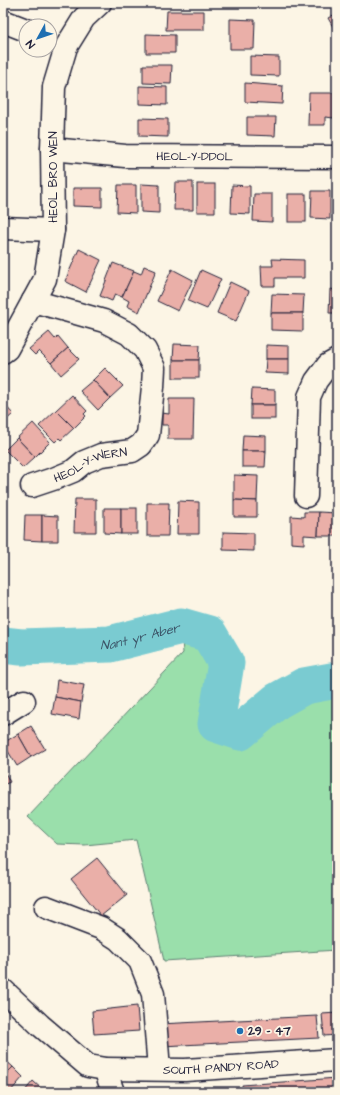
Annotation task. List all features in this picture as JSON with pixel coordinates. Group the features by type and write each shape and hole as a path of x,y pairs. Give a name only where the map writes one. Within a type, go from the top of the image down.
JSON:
{"street":[{"name":"HEOL BRO WEN","path":"58,44 100,3"},
{"path":"3,21 18,27"},
{"name":"HEOL BRO WEN","path":"3,352 7,349 45,279 53,230 52,149 57,58"},
{"name":"HEOL-Y-DDOL","path":"52,149 125,156 337,157"},
{"path":"3,228 53,230"},
{"name":"HEOL-Y-WERN","path":"32,486 73,471 84,462 101,455 132,451 141,445 148,435 154,368 145,350 129,334 104,321 33,301"},
{"path":"306,496 309,397 316,381 328,365 337,360"},
{"path":"3,714 24,702"},
{"path":"46,907 101,928 118,939 140,961 153,994 159,1069"},
{"name":"SOUTH PANDY ROAD","path":"3,990 40,1025 88,1066 105,1069 186,1070 337,1060"},
{"path":"105,1069 113,1092"}],"green space":[{"path":"181,626 209,634 226,663 216,723 240,732 277,701 304,686 337,680 337,950 164,961 136,840 85,845 57,844 28,817 183,653"}],"building":[{"path":"167,11 204,11 204,30 166,30"},
{"path":"337,13 337,34 328,18"},
{"path":"230,19 255,20 254,49 230,49"},
{"path":"146,34 175,35 175,53 146,53"},
{"path":"250,56 279,57 279,76 250,75"},
{"path":"143,65 172,65 171,84 143,83"},
{"path":"245,83 283,86 282,104 245,102"},
{"path":"139,86 167,87 167,105 139,104"},
{"path":"309,93 334,93 334,118 325,117 325,125 308,125"},
{"path":"247,117 276,117 275,136 247,135"},
{"path":"139,118 168,119 168,137 139,136"},
{"path":"175,182 193,182 193,210 174,210"},
{"path":"141,184 159,185 159,213 141,212"},
{"path":"197,184 215,184 215,212 197,212"},
{"path":"118,185 136,185 136,213 117,212"},
{"path":"232,185 250,186 250,214 231,213"},
{"path":"73,188 102,188 102,207 73,206"},
{"path":"312,191 330,191 330,219 311,218"},
{"path":"254,194 272,194 272,222 253,221"},
{"path":"288,194 306,194 306,222 288,222"},
{"path":"79,249 101,260 86,292 65,281"},
{"path":"272,259 304,260 304,278 275,278 275,286 262,286 261,266 273,266"},
{"path":"113,263 134,271 122,297 115,294 112,301 100,296"},
{"path":"144,266 156,271 139,312 127,306 129,301 122,297 134,271 141,274"},
{"path":"172,269 193,280 178,311 157,301"},
{"path":"201,270 221,279 207,309 188,301"},
{"path":"230,282 249,291 236,321 217,313"},
{"path":"330,289 337,290 337,313 329,313"},
{"path":"272,294 304,295 303,313 271,313"},
{"path":"271,313 303,313 303,331 271,330"},
{"path":"49,332 55,339 58,336 68,348 51,363 39,351 35,355 29,349"},
{"path":"174,344 200,345 199,360 173,360"},
{"path":"266,345 289,346 289,359 266,359"},
{"path":"68,348 79,359 61,375 51,363"},
{"path":"266,359 289,359 289,374 265,373"},
{"path":"173,360 199,360 199,378 173,378"},
{"path":"105,368 123,386 110,398 93,380"},
{"path":"93,380 110,398 98,410 80,391"},
{"path":"252,389 275,390 275,405 251,405"},
{"path":"72,395 87,411 84,414 86,416 74,428 56,410"},
{"path":"169,399 194,399 193,439 168,439 168,425 162,425 162,413 169,414"},
{"path":"3,403 13,414 3,423"},
{"path":"251,405 275,405 275,419 251,419"},
{"path":"56,410 74,428 61,440 59,438 55,442 39,426"},
{"path":"33,423 50,442 35,457 17,438"},
{"path":"335,425 337,425 337,460 334,460"},
{"path":"243,435 266,436 266,451 242,451"},
{"path":"17,438 35,457 23,468 5,450"},
{"path":"242,451 266,451 265,467 242,467"},
{"path":"234,475 258,476 257,501 234,500"},
{"path":"75,499 96,499 96,532 74,532"},
{"path":"234,500 257,501 257,517 234,517"},
{"path":"178,501 199,502 199,534 177,534"},
{"path":"147,503 169,503 168,536 147,536"},
{"path":"104,508 121,508 121,534 104,533"},
{"path":"121,508 137,508 137,534 121,534"},
{"path":"304,512 319,512 318,536 304,535 304,544 291,543 291,516 304,517"},
{"path":"319,512 337,513 337,536 318,536"},
{"path":"25,515 42,515 42,541 24,540"},
{"path":"42,515 58,516 58,541 42,541"},
{"path":"223,532 254,533 254,551 223,550"},
{"path":"57,680 84,685 81,702 55,697"},
{"path":"55,697 81,702 79,719 52,714"},
{"path":"31,726 45,749 31,757 18,734"},
{"path":"18,734 31,757 17,766 3,743"},
{"path":"3,769 10,782 3,785"},
{"path":"97,858 127,895 101,916 71,879"},
{"path":"137,1006 139,1031 94,1034 92,1011"},
{"path":"337,1013 337,1035 324,1036 322,1014"},
{"name":"29 - 47","path":"317,1016 319,1038 162,1046 160,1024"},
{"path":"3,1058 13,1067 3,1077"},
{"path":"13,1067 23,1077 10,1092 4,1092 3,1077"},
{"path":"337,1078 337,1092 243,1092 242,1085"},
{"path":"33,1081 45,1092 24,1092"}],"waterway":[{"name":"Nant yr Aber","path":"3,645 21,647 110,644 181,626 209,634 226,663 216,724 240,732 277,701 304,686 337,680"}],"place":[{"name":"29 - 47","path":"240,1031"}]}
